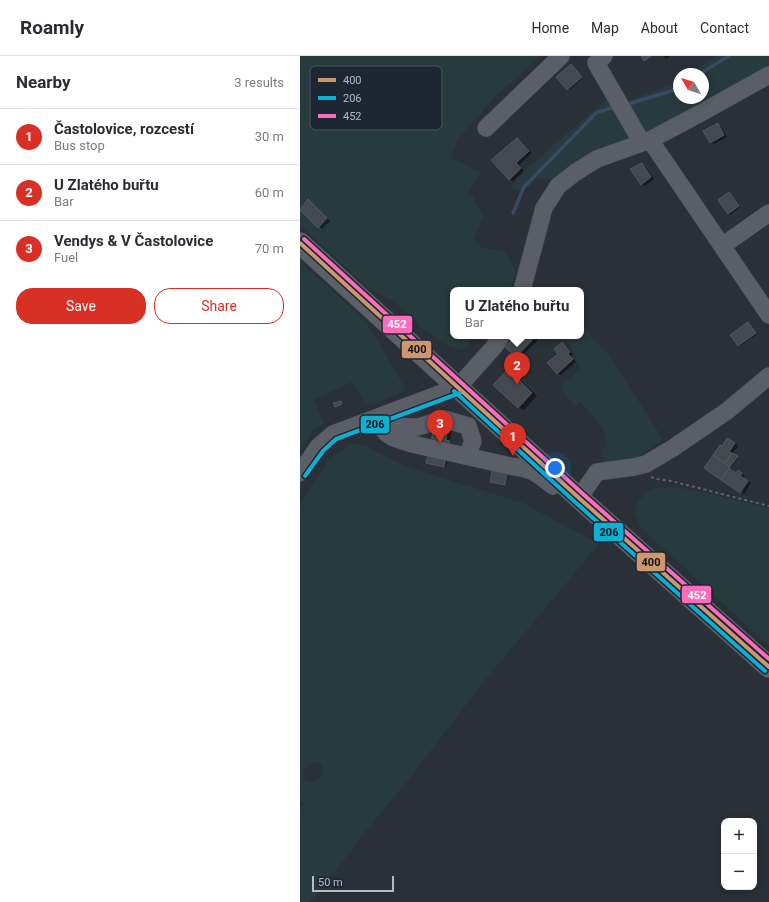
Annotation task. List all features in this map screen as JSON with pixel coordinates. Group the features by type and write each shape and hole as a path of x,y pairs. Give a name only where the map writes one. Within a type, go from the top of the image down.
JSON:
{"main road":[{"path":"300,243 579,498 769,667"}],"street":[{"path":"486,128 561,56"},
{"path":"597,58 646,141 722,246 769,315"},
{"path":"523,287 544,208 558,186 576,172 597,159 646,141 699,114 769,75"},
{"path":"722,246 769,213"},
{"path":"300,473 311,456 326,439 333,434 458,387 494,348 499,339"},
{"path":"579,498 597,472 646,464 727,412 769,376"},
{"path":"384,415 386,432 394,438 412,444 525,468 536,472 682,590"},
{"path":"384,415 404,427 418,427 444,418 468,426 473,441 469,451 465,455"}],"path":[{"path":"634,467 644,474 657,479 671,481 769,506"}],"green space":[{"path":"300,56 540,56 495,97 470,125 457,140 451,158 481,173 468,193 473,197 483,217 474,239 481,247 504,251 515,271 511,287 450,287 450,339 470,339 469,345 460,350 445,344 420,327 415,319 393,301 371,290 300,225"},
{"path":"717,56 769,56 769,68 709,100 709,68 698,68"},
{"path":"673,83 673,104 701,104 644,134 627,101"},
{"path":"606,100 614,100 628,124 630,141 561,178 538,179 522,191 510,188 523,172"},
{"path":"300,262 367,322 406,390 375,404 366,403 351,382 314,400 324,424 314,429 300,451"},
{"path":"584,325 592,337 606,351 663,439 636,458 628,461 612,463 604,461 600,449 608,447 602,427 581,402 575,407 560,387 580,369 567,339 584,339"},
{"path":"350,443 366,446 407,467 523,503 599,544 486,679 327,882 310,902 300,902 300,807 305,804 300,800 300,504 327,462","holes":["314,762 321,764 324,773 311,783 303,779 304,769"]},
{"path":"663,487 678,487 769,508 769,646 641,528 635,512 636,505 646,492"}],"building":[{"path":"641,56 651,56 644,61"},
{"path":"571,64 582,77 567,90 556,77"},
{"path":"718,123 724,135 710,143 703,131"},
{"path":"517,138 529,151 516,163 521,168 509,180 491,160"},
{"path":"642,163 651,177 641,185 630,169"},
{"path":"729,192 739,206 728,214 718,200"},
{"path":"308,199 327,218 318,228 300,210"},
{"path":"748,322 756,333 738,346 730,335"},
{"path":"513,339 533,339 516,357 505,347"},
{"path":"562,342 570,352 568,354 573,359 557,374 547,363 558,354 554,349"},
{"path":"508,369 532,393 518,408 493,385"},
{"path":"341,401 342,404 335,407 333,403"},
{"path":"434,426 448,429 446,440 432,437"},
{"path":"432,437 450,441 444,467 426,463"},
{"path":"727,438 735,443 729,452 732,453 725,463 713,455 720,445 722,446"},
{"path":"732,453 738,456 730,467 725,463"},
{"path":"713,455 730,467 721,480 704,468"},
{"path":"493,467 508,470 505,485 490,482"},
{"path":"729,468 736,473 738,470 742,473 740,476 748,481 740,493 721,480"}],"waterway":[{"path":"709,68 729,56"},
{"path":"628,104 673,90"},
{"path":"513,213 524,187 596,113 614,107"}],"transit line":[{"name":"452","path":"304,239 583,494 769,659"},
{"name":"400","path":"300,243 579,498 769,667"},
{"name":"206","path":"454,391 575,502 765,671"},
{"name":"206","path":"305,476 323,451 336,439 460,393"}],"place":[{"name":"U Zlatého buřtu","path":"517,385"},
{"name":"Vendys & V Častolovice","path":"440,443"},
{"name":"Častolovice, rozcestí","path":"513,456"}]}
